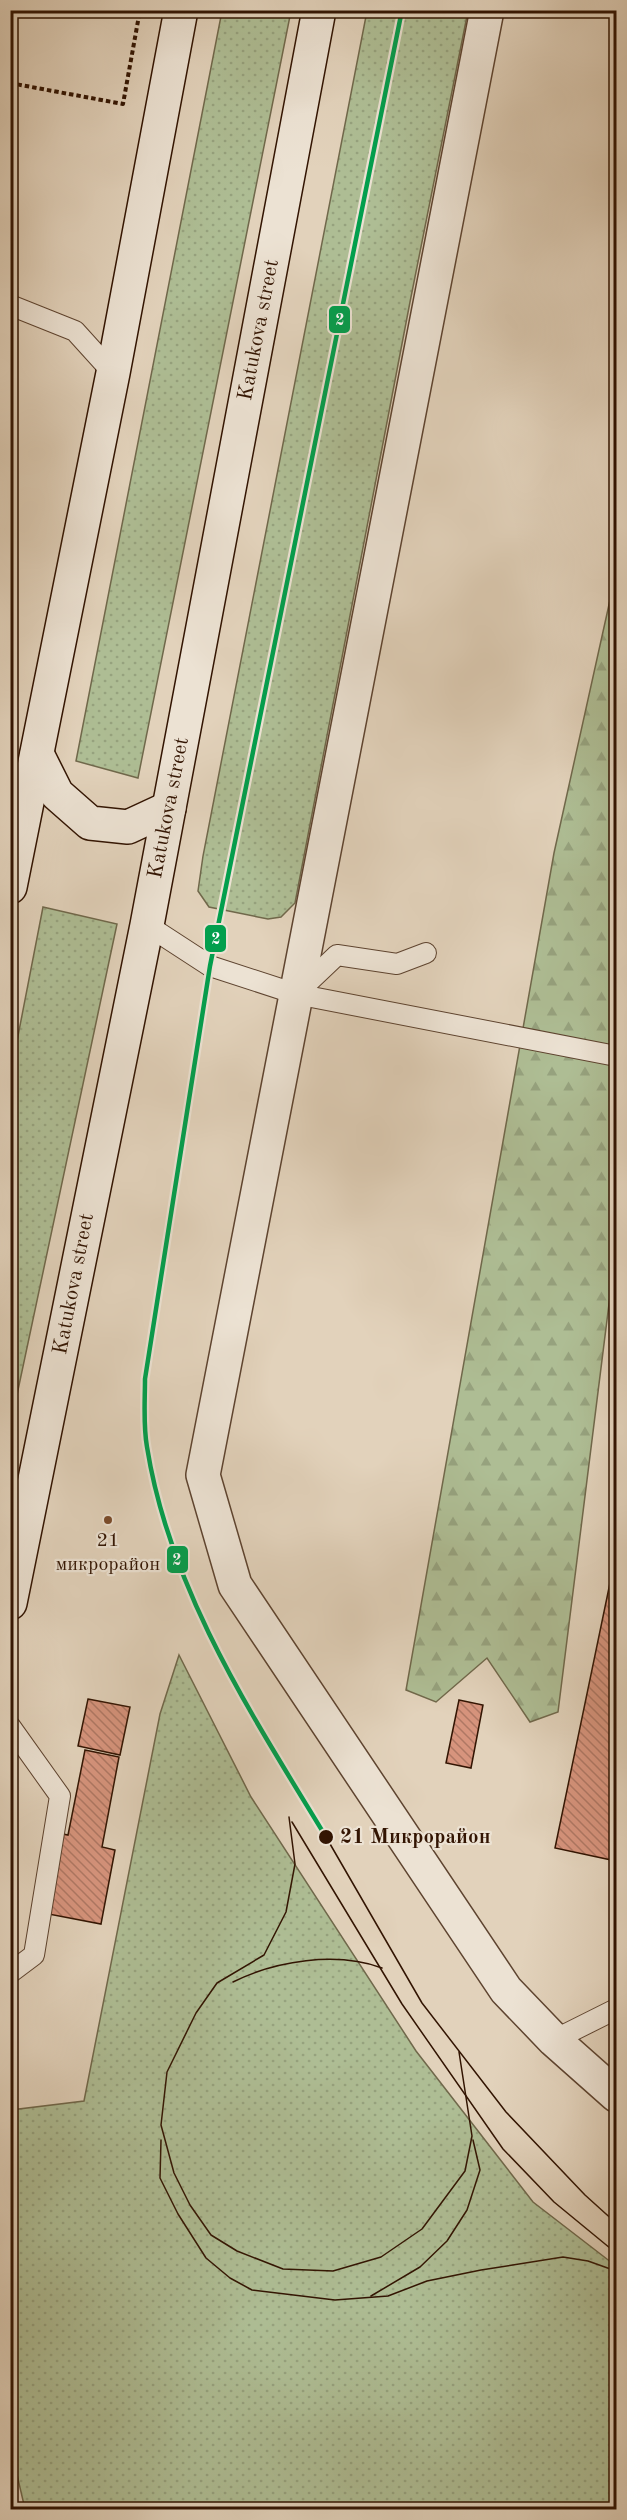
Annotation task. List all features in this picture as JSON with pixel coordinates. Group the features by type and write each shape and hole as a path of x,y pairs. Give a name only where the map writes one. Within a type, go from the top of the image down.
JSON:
{"main road":[{"path":"10,887 113,373 181,10"},
{"name":"Katukova street","path":"10,1603 147,925 319,10"},
{"path":"488,10 203,1475 235,1585 506,1990 554,2040 616,2095"},
{"path":"37,754 57,794 90,823 128,826 169,808"}],"lane":[{"path":"10,305 75,331 113,373"},
{"path":"147,925 210,966 296,994 616,1056"},
{"path":"296,994 337,956 397,963 426,953"},
{"path":"10,1726 60,1796 34,1955 10,1973"},
{"path":"554,2040 616,2009"}],"path":[{"path":"10,83 123,104 140,10"}],"green space":[{"path":"222,11 291,11 138,778 76,761"},
{"path":"367,11 468,11 295,903 281,917 268,919 209,907 198,891"},
{"path":"616,573 616,1248 558,1712 530,1722 487,1658 436,1702 406,1690 554,853"},
{"path":"43,907 117,924 11,1423 11,1072"},
{"path":"179,1655 251,1797 416,2051 533,2202 616,2266 616,2509 25,2509 10,2445 11,2110 84,2101 160,1714"}],"building":[{"path":"616,1554 616,1861 555,1848"},
{"path":"88,1699 130,1707 120,1755 78,1746"},
{"path":"459,1700 483,1705 471,1768 446,1763"},
{"path":"85,1750 119,1757 102,1847 115,1850 101,1924 38,1912 53,1832 68,1835"}],"tram line":[{"path":"289,1817 295,1864 286,1912 264,1955 217,1983 196,2013 167,2072 161,2125 174,2173 190,2205 211,2235 237,2251 283,2269 333,2271 381,2257 422,2229 465,2171 472,2136 459,2052"},
{"path":"292,1822 402,2004 503,2149 554,2202 616,2253"},
{"path":"326,1837 422,2003 506,2112 585,2195 616,2223"},
{"path":"233,1982 286,1964 326,1959 364,1963 382,1968"},
{"path":"161,2140 160,2178 178,2214 206,2258 230,2278 252,2290 335,2300 388,2296 427,2281 563,2257 588,2261 616,2271"},
{"path":"371,2296 420,2267 447,2241 467,2210 480,2170 473,2140"}],"transit line":[{"name":"2","path":"326,1837 270,1745 217,1650 174,1552 158,1500 147,1447 145,1379 210,966 402,10"}],"place":[{"name":"21 микрорайон","path":"108,1520"},
{"name":"21 Микрорайон","path":"326,1837"}]}
